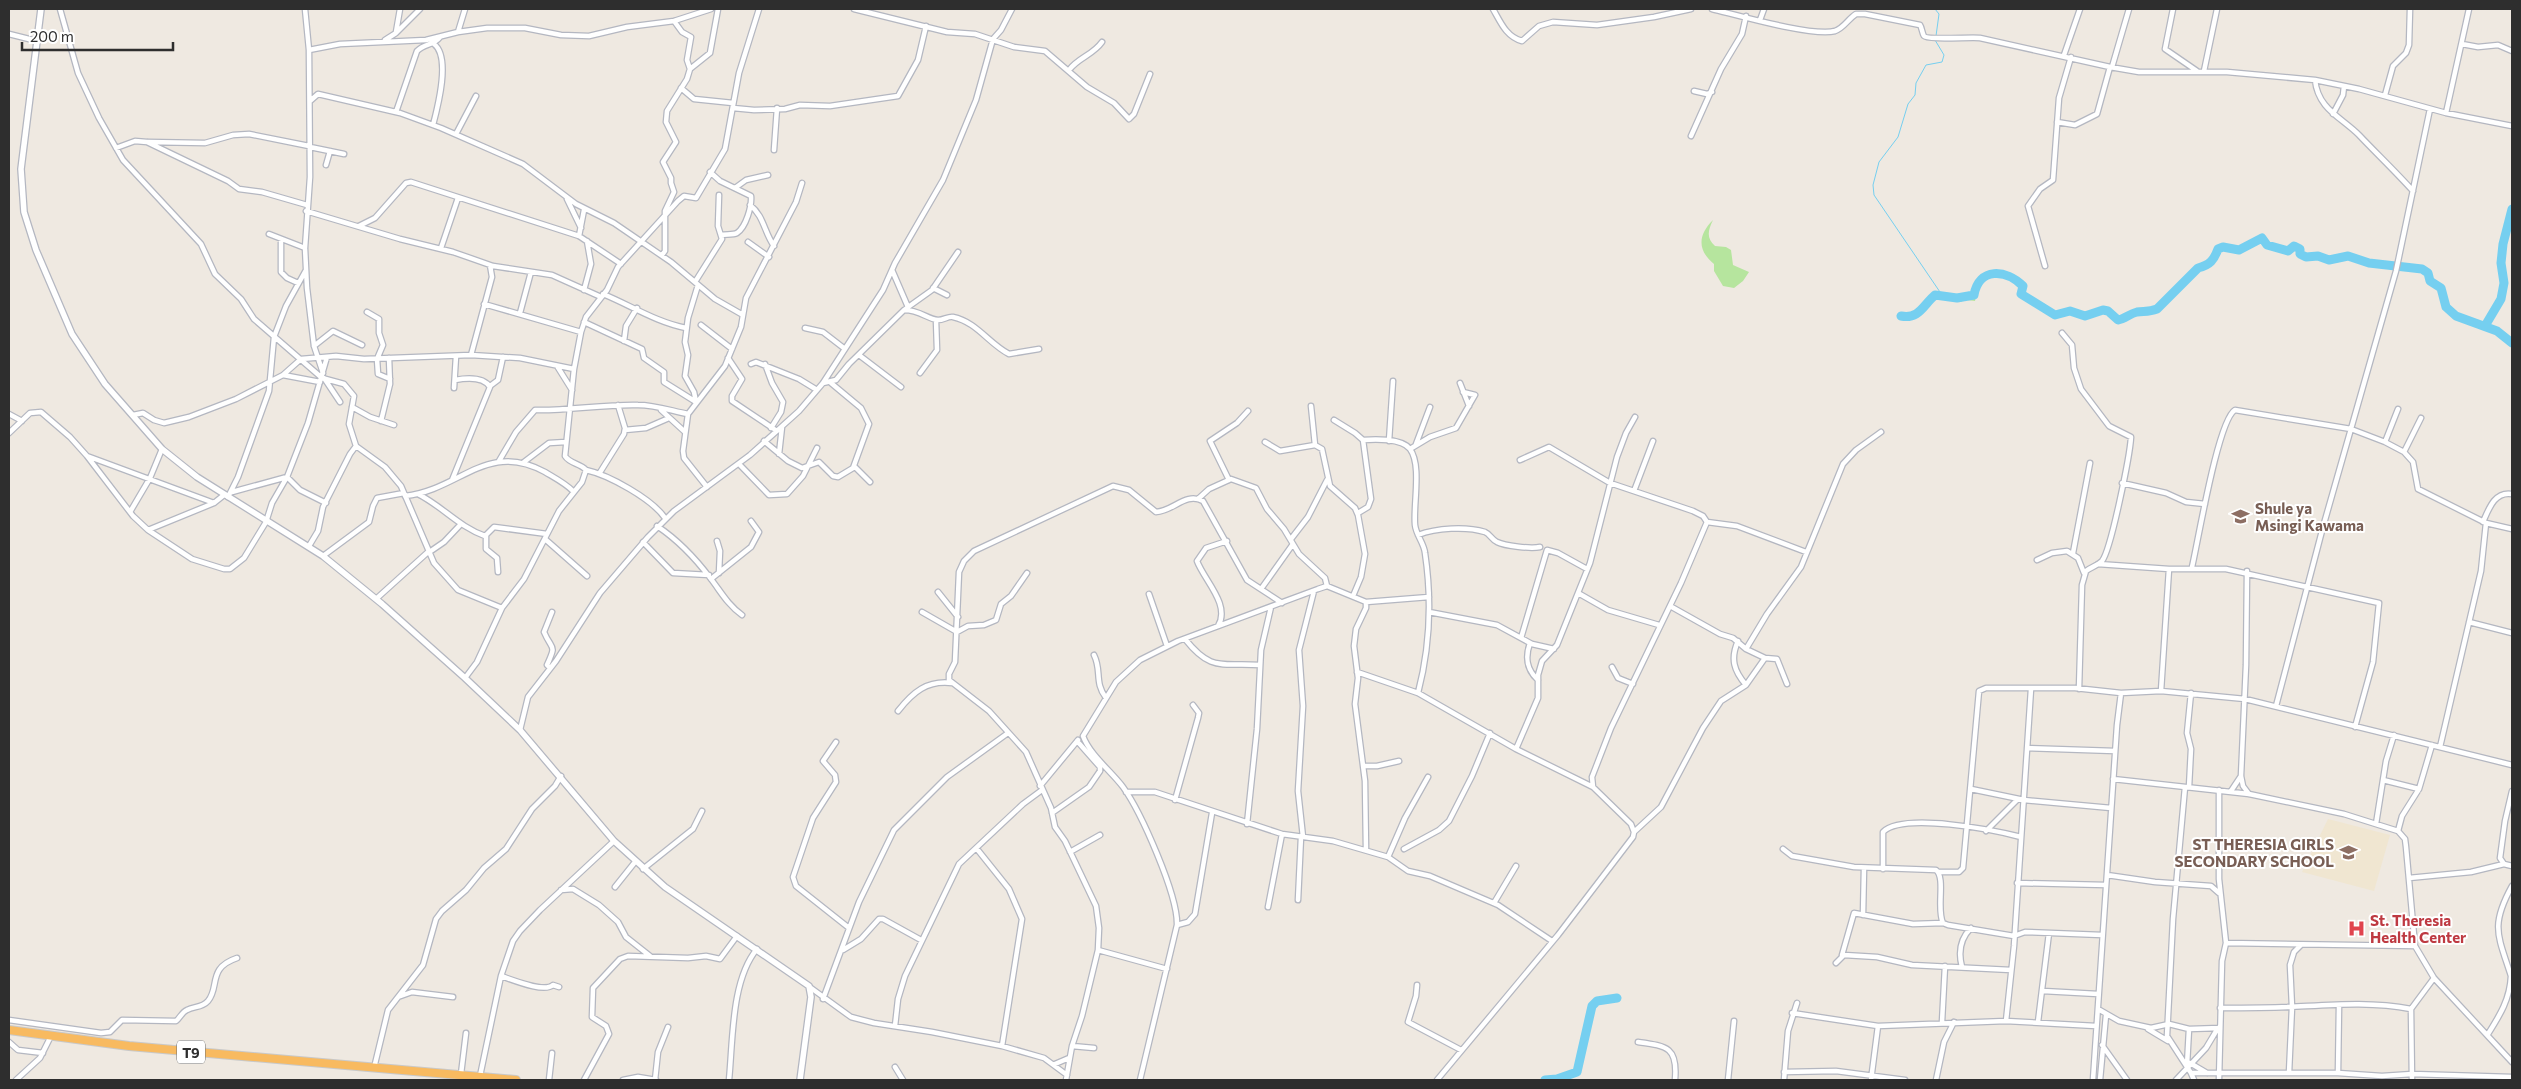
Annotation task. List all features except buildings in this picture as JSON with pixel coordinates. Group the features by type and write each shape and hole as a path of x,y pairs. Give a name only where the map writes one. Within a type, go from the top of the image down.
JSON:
{"highway":[{"name":"T9","path":"9,1030 195,1052 516,1080"}],"street":[{"path":"41,9 21,169 24,212 36,250 72,334 105,384 162,449 197,477 228,495 266,522 309,546 376,599 520,730 614,841 642,869 665,887 801,978 823,999 851,1017 1002,1046 1044,1058 1055,1064 1066,1077"},
{"path":"60,9 78,73 116,148 132,171 201,244 220,281 241,299 254,319 322,378 340,402"},
{"path":"305,9 309,50 310,101 306,270 314,346 322,378"},
{"path":"396,33 400,9"},
{"path":"384,41 396,33 420,9"},
{"path":"458,32 465,9"},
{"path":"309,50 340,44 426,40 458,32 506,27 589,36 627,27 674,21 711,9"},
{"path":"662,255 665,251 664,217 666,207 674,192 670,183 671,178 663,160 670,153 676,142 666,122 667,113 690,69 710,53 718,9"},
{"path":"665,518 656,507 626,487 586,470 566,458 574,369 584,322 621,264 684,196 698,196 710,172 725,149 739,73 759,9"},
{"path":"857,9 884,14 926,26 993,39 1014,47 1045,51 1087,87 1114,103 1129,119 1134,114 1150,74"},
{"path":"520,730 528,697 550,668 600,593 643,542 665,518 739,464 782,427 823,383 873,306 935,196 951,163 976,100 993,39 1001,30 1012,9"},
{"path":"1492,9 1498,22 1512,36 1522,41 1539,26 1553,22 1597,25 1654,17 1690,9"},
{"path":"1712,9 1805,30 1826,32 1837,30 1856,14 1875,16 1920,25 1924,36 1929,39 1961,36 1980,38 2064,55 2111,67 2151,72 2204,71 2315,80 2385,95 2446,113 2512,126"},
{"path":"1760,20 1764,9"},
{"path":"1873,9 1875,16"},
{"path":"2064,55 2080,9"},
{"path":"2057,122 2075,125 2097,114 2129,9"},
{"path":"2173,9 2165,49 2197,71"},
{"path":"2204,71 2217,9"},
{"path":"2385,95 2393,66 2406,53 2409,45 2410,9"},
{"path":"2446,113 2469,9"},
{"path":"1691,136 1721,69 1742,34 1746,16"},
{"path":"674,21 683,33 691,37 687,60 690,69"},
{"path":"681,88 694,99 733,106 777,108 800,105 834,105 898,96 918,60 926,26"},
{"path":"9,34 37,40"},
{"path":"396,112 417,51 424,46 434,44 440,37"},
{"path":"1069,70 1078,60 1096,52 1102,42"},
{"path":"433,125 441,88 442,65 440,51 434,44"},
{"path":"2462,44 2478,47 2498,45 2512,51"},
{"path":"2045,266 2028,206 2040,189 2053,180 2059,98 2071,57"},
{"path":"2315,80 2320,99 2333,114 2360,135 2413,191"},
{"path":"2333,114 2343,95 2344,86"},
{"path":"1694,91 1705,94 1712,92"},
{"path":"310,101 318,94 396,112 456,134 523,164 584,210 614,223 641,243 662,255 715,299 743,316"},
{"path":"456,134 465,112 476,96"},
{"path":"774,150 777,108"},
{"path":"2276,706 2350,429 2396,271 2430,109"},
{"path":"116,148 135,141 206,143 233,135 249,134 344,154"},
{"path":"147,142 228,181 239,189 262,192 359,226 400,239 441,248 490,265 559,277 584,290 637,308 650,317 686,328"},
{"path":"326,165 330,151"},
{"path":"710,172 718,180 751,195 750,205 742,229 735,234 721,235"},
{"path":"734,188 746,180 768,175"},
{"path":"359,226 375,218 408,182 579,236 621,264"},
{"path":"707,487 684,458 682,451 688,414 720,374 728,358 743,316 746,298 769,257 796,202 802,184"},
{"path":"696,402 694,392 685,374 688,355 685,342 686,328 696,283 719,245 721,235 718,226 719,194"},
{"path":"566,197 581,228"},
{"path":"441,248 458,198"},
{"path":"750,205 759,213 774,246"},
{"path":"579,236 584,210"},
{"path":"269,234 306,248"},
{"path":"281,239 282,272 287,278 298,283"},
{"path":"584,290 591,264 587,242"},
{"path":"748,242 769,257"},
{"path":"831,383 890,322 933,288 958,252"},
{"path":"471,355 492,277 490,265"},
{"path":"228,495 271,382 274,337 298,283 306,270"},
{"path":"892,270 906,308"},
{"path":"520,313 531,272"},
{"path":"933,288 947,295"},
{"path":"484,304 581,332"},
{"path":"624,341 624,329 637,308"},
{"path":"906,308 919,311 936,320 951,317 961,320 979,330 997,348 1009,354 1039,348"},
{"path":"366,312 378,317 380,321 379,334 384,344 377,359 379,375 390,379"},
{"path":"920,373 936,350 936,320"},
{"path":"584,322 642,349 644,358 664,372 663,382 696,402"},
{"path":"701,326 732,349"},
{"path":"806,328 823,332 844,349"},
{"path":"314,346 333,332 362,345"},
{"path":"2062,333 2072,345 2074,368 2081,389 2109,426 2131,437 2106,553 2098,564 2084,574"},
{"path":"133,415 143,413 154,420 164,422 189,418 271,382 301,360 316,358 377,359 471,355 537,360 574,369"},
{"path":"859,355 901,387"},
{"path":"454,388 456,356"},
{"path":"452,480 470,432 482,411 490,386 498,378 503,357"},
{"path":"9,433 30,413 41,412 87,456 130,512 148,530 192,558 224,569 230,569 244,558 266,522 272,503 287,477 322,378 327,358"},
{"path":"381,421 390,379 389,358"},
{"path":"728,358 742,379 732,396 732,401 777,431"},
{"path":"751,364 756,362 765,364 799,379 817,390"},
{"path":"765,364 772,383 783,402 781,412 771,428"},
{"path":"557,366 572,392"},
{"path":"283,375 322,378 349,387 354,396 349,424 356,446 385,466 404,494 434,563 456,589 502,608"},
{"path":"454,380 472,378 490,386"},
{"path":"1389,441 1394,381"},
{"path":"764,441 794,464 806,469 820,462 832,476 838,477 854,467 869,424 861,408 831,383 823,383"},
{"path":"1460,383 1469,406"},
{"path":"1410,449 1430,437 1456,428 1476,395 1462,392"},
{"path":"599,474 614,454 624,430 618,405"},
{"path":"499,461 516,432 534,410 548,411 571,407 641,405 688,414"},
{"path":"1311,406 1314,445"},
{"path":"352,407 381,421 394,424"},
{"path":"1415,445 1430,407"},
{"path":"660,408 685,432"},
{"path":"2385,442 2398,409"},
{"path":"2192,567 2223,432 2230,415 2235,410 2350,429 2385,442 2404,452 2413,462 2418,489 2484,522 2512,529"},
{"path":"1229,480 1210,441 1237,423 1248,411"},
{"path":"9,414 22,421"},
{"path":"1516,749 1538,698 1538,680 1542,661 1554,650 1587,569 1598,538 1602,512 1621,444 1635,417"},
{"path":"624,430 646,428 670,418"},
{"path":"2404,452 2420,418"},
{"path":"1334,420 1363,440 1389,441 1410,449"},
{"path":"779,454 782,427"},
{"path":"1746,650 1767,614 1802,567 1806,552 1837,484 1843,464 1856,450 1882,432"},
{"path":"1358,513 1368,507 1371,499 1363,440"},
{"path":"1634,491 1653,441"},
{"path":"524,462 549,443 566,442"},
{"path":"1265,442 1280,451 1314,445 1320,447 1324,453 1330,486 1358,513 1365,554 1361,577 1353,596"},
{"path":"309,546 318,531 321,512 350,454 356,446"},
{"path":"1520,460 1549,447 1610,483 1693,511 1703,516 1707,522 1737,526 1806,552"},
{"path":"739,464 751,479 773,496 790,492 806,469 817,448"},
{"path":"130,512 150,478 162,449"},
{"path":"1410,449 1414,466 1415,525 1425,550 1429,597 1426,657 1418,693"},
{"path":"87,456 214,502"},
{"path":"323,556 369,522 377,498 418,494 484,465 499,461 524,462 561,481 573,492"},
{"path":"2073,553 2090,463"},
{"path":"854,467 870,482"},
{"path":"465,678 477,662 502,608 524,579 559,511 585,477 586,470"},
{"path":"148,530 228,495 287,477"},
{"path":"287,477 300,490 326,503"},
{"path":"1198,499 1210,489 1233,479 1256,488 1267,509 1304,560 1325,578 1327,586"},
{"path":"1261,590 1308,517 1328,479"},
{"path":"2122,483 2166,493 2186,502 2205,504"},
{"path":"1066,1077 1072,1046 1082,1016 1098,950 1099,928 1096,906 1070,852 1055,827 1052,812 1026,752 989,711 953,684 948,677 954,666 959,572 964,561 974,551 1113,486 1129,490 1156,512 1186,499 1198,499 1206,504 1247,580 1282,603"},
{"path":"2440,747 2484,554 2484,522 2498,496 2505,493 2512,494"},
{"path":"418,494 433,502 460,524 486,536"},
{"path":"643,542 673,573 710,577 719,573 754,544 759,532 751,521"},
{"path":"1593,786 1594,771 1611,728 1659,625 1670,606 1707,522"},
{"path":"376,599 428,552 444,542 460,524"},
{"path":"657,526 677,541 710,577 728,604 742,614"},
{"path":"498,572 497,558 486,550 486,536 494,528 546,536 587,576"},
{"path":"1418,535 1432,531 1475,531 1488,534 1494,541 1505,545 1540,547"},
{"path":"718,541 720,551 719,573"},
{"path":"1217,628 1222,620 1223,613 1210,581 1197,561 1206,548 1226,541"},
{"path":"1521,638 1528,621 1547,550 1558,553 1587,569"},
{"path":"2037,560 2061,551 2073,553 2080,561 2084,574 2079,689"},
{"path":"2098,564 2169,569 2192,567 2247,572 2379,603 2372,662 2354,726"},
{"path":"2160,691 2169,569"},
{"path":"2247,572 2245,699 2240,776 2243,786 2249,794"},
{"path":"957,632 968,626 984,625 996,620 1001,604 1011,596 1027,573"},
{"path":"895,1026 900,990 921,940 959,864 1041,788 1083,736 1106,698 1129,668 1167,646 1327,586 1366,602 1429,597"},
{"path":"1298,900 1302,837 1298,790 1303,706 1299,650 1314,590"},
{"path":"938,592 958,617"},
{"path":"1578,593 1608,610 1659,625"},
{"path":"1149,594 1167,646"},
{"path":"1366,602 1366,608 1354,635 1357,672 1355,704 1363,766 1366,850"},
{"path":"1670,606 1738,642 1746,650 1765,658 1780,661 1787,684"},
{"path":"1246,824 1254,772 1262,644 1271,607"},
{"path":"550,668 547,665 553,654 553,648 544,629 552,612"},
{"path":"922,612 957,632"},
{"path":"1429,612 1497,625 1530,643 1554,650"},
{"path":"2469,622 2512,633"},
{"path":"1185,639 1202,658 1222,665 1260,665"},
{"path":"1738,642 1732,661 1737,673 1746,685"},
{"path":"1530,643 1526,659 1538,680"},
{"path":"1094,655 1097,662 1097,682 1106,698"},
{"path":"1437,1080 1621,855 1634,832 1661,807 1703,728 1720,702 1746,685 1765,658"},
{"path":"1612,667 1618,678 1632,684"},
{"path":"1357,672 1418,693 1516,749 1593,786 1631,824 1634,832"},
{"path":"898,711 905,702 924,687 938,682 953,684"},
{"path":"1783,849 1792,856 1864,868 1959,872 1963,868 1968,827 1978,691 1986,688 2079,689 2121,693 2160,691 2245,699 2512,765"},
{"path":"2006,1021 2015,923 2031,689"},
{"path":"2093,1080 2106,875 2121,693"},
{"path":"2168,1041 2176,883 2191,749 2187,733 2190,693"},
{"path":"1175,800 1198,718 1198,713 1193,705"},
{"path":"823,999 866,886 894,830 947,777 1008,733"},
{"path":"1404,849 1432,834 1449,821 1472,776 1490,733"},
{"path":"2376,824 2383,780 2394,735"},
{"path":"1083,736 1126,792 1171,889 1177,913 1177,925 1140,1080"},
{"path":"1052,812 1089,787 1100,771 1100,767 1078,741"},
{"path":"836,742 823,760 835,775 836,782 813,818 793,877 796,886 849,928"},
{"path":"2398,831 2402,816 2419,789 2432,745"},
{"path":"2027,748 2115,751"},
{"path":"1363,766 1382,766 1399,761"},
{"path":"374,1068 388,1010 423,965 433,926 442,911 465,892 484,868 506,849 532,809 555,786 560,776"},
{"path":"2231,791 2240,776"},
{"path":"1388,856 1405,818 1428,778"},
{"path":"2113,779 2249,794 2344,814 2398,831 2405,839 2415,946 2434,978 2512,1062"},
{"path":"2383,780 2419,789"},
{"path":"1971,789 2018,800 2111,808"},
{"path":"2219,790 2219,879 2226,943 2222,961 2219,1080"},
{"path":"1126,792 1150,791 1212,813 1282,834 1325,839 1388,856 1408,871 1430,876 1494,903 1552,941"},
{"path":"2504,864 2501,862 2500,853 2512,791"},
{"path":"1986,831 2018,800"},
{"path":"642,869 693,829 702,812"},
{"path":"1177,925 1188,922 1195,914 1212,813"},
{"path":"1883,869 1885,848 1883,834 1886,830 1931,822 2020,836"},
{"path":"1268,907 1282,834"},
{"path":"1070,852 1100,835"},
{"path":"480,1076 501,976 508,952 520,931 614,841"},
{"path":"977,849 1009,889 1022,919 1002,1046"},
{"path":"615,887 635,862"},
{"path":"2409,878 2471,872 2504,864 2512,866"},
{"path":"1494,903 1516,866"},
{"path":"1863,915 1864,868"},
{"path":"1938,872 1939,910 1943,923"},
{"path":"2106,875 2211,886 2220,894"},
{"path":"2211,886 2219,879"},
{"path":"2017,883 2106,885"},
{"path":"2488,1034 2506,1004 2510,983 2511,976 2497,924 2500,908 2512,886"},
{"path":"561,890 574,890 599,905 618,922 626,937 651,957"},
{"path":"1836,963 1842,955 1853,913 1913,924 1943,923 2014,936 2025,932 2102,935"},
{"path":"843,950 860,939 879,919 883,919 921,940"},
{"path":"2015,923 2025,932"},
{"path":"1962,967 1959,949 1964,937 1972,928"},
{"path":"2038,1022 2049,933"},
{"path":"584,1080 608,1034 606,1026 592,1017 593,988 623,957 706,956 720,959 737,936"},
{"path":"2226,943 2415,946"},
{"path":"2289,1073 2292,956 2301,945"},
{"path":"729,1080 739,994 746,965 757,949"},
{"path":"1098,950 1166,970"},
{"path":"1842,955 1877,957 1912,965 2011,970"},
{"path":"9,1020 101,1033 110,1032 122,1020 176,1021 187,1009 206,1003 212,995 216,975 224,965 236,958"},
{"path":"1942,1022 1944,966"},
{"path":"501,976 539,988 546,989 555,985 559,987"},
{"path":"2412,1080 2411,1009 2434,978"},
{"path":"1416,985 1408,1022 1461,1050"},
{"path":"800,1080 811,988"},
{"path":"2042,991 2098,994"},
{"path":"397,997 412,992 453,997"},
{"path":"1784,1080 1788,1031 1792,1013 1797,1002"},
{"path":"2339,1004 2340,1073 2343,1080"},
{"path":"2220,1008 2377,1004 2411,1009"},
{"path":"2098,1009 2119,1021 2145,1027 2153,1028 2169,1024 2189,1029 2219,1028"},
{"path":"1792,1013 1878,1026 2006,1021 2096,1026"},
{"path":"2100,1080 2106,1015"},
{"path":"1728,1080 1734,1022"},
{"path":"1936,1080 1944,1042 1954,1022"},
{"path":"1872,1077 1878,1026"},
{"path":"623,1080 638,1077 656,1080 658,1052 668,1027"},
{"path":"2145,1027 2168,1041 2189,1066 2207,1074 2233,1072 2340,1073 2382,1076 2412,1074 2512,1078"},
{"path":"2176,1080 2206,1048 2219,1028"},
{"path":"2189,1029 2189,1066 2194,1080"},
{"path":"461,1074 466,1033"},
{"path":"16,1080 43,1053 51,1036"},
{"path":"9,1042 18,1050 43,1053"},
{"path":"1638,1042 1662,1045 1670,1051 1676,1062 1675,1080"},
{"path":"2206,1048 2219,1042"},
{"path":"2102,1045 2127,1080"},
{"path":"1072,1046 1094,1048"},
{"path":"549,1080 552,1053"},
{"path":"1055,1064 1063,1062 1070,1057"},
{"path":"2189,1066 2207,1074"},
{"path":"895,1068 903,1080"},
{"path":"1784,1072 1836,1071 1905,1080"}],"shaded area":[{"name":"ST THERESIA GIRLS SECONDARY SCHOOL","path":"2328,819 2390,835 2374,891 2302,872"}],"green space":[{"path":"1713,220 1709,234 1712,243 1715,246 1726,247 1731,250 1733,265 1749,272 1743,281 1734,288 1723,286 1714,271 1714,264 1708,259 1702,248 1704,231"},
{"path":"1977,281 1979,282 1975,301 1967,300 1966,298 1961,302 1956,301 1958,295 1971,292"}],"waterway":[{"path":"1935,9 1939,14 1936,36"},
{"path":"1935,40 1944,55 1942,62 1926,65 1916,83 1915,95 1908,104 1898,137 1879,162 1873,185 1874,195 1942,295"},
{"path":"2485,326 2501,299 2504,283 2501,263 2503,244 2512,209"},
{"path":"1901,316 1907,317 1917,313 1935,295 1957,298 1974,295 1981,279 1987,275 2001,274 2016,280 2023,286 2021,294 2055,315 2070,311 2085,316 2103,310 2108,311 2118,320 2123,319 2137,312 2157,309 2198,268 2211,262 2218,249 2223,247 2239,250 2262,238 2267,245 2288,251 2294,246 2300,249 2300,254 2306,257 2318,256 2329,260 2348,256 2369,263 2422,269 2428,273 2430,281 2441,288 2446,307 2456,316 2497,331 2512,343"},
{"path":"1545,1080 1557,1079 1577,1072 1592,1006 1597,1001 1617,998"}],"place":[{"name":"Shule ya Msingi Kawama","path":"2241,517"},
{"name":"ST THERESIA GIRLS SECONDARY SCHOOL","path":"2348,853"},
{"name":"St. Theresia Health Center","path":"2356,929"}]}
